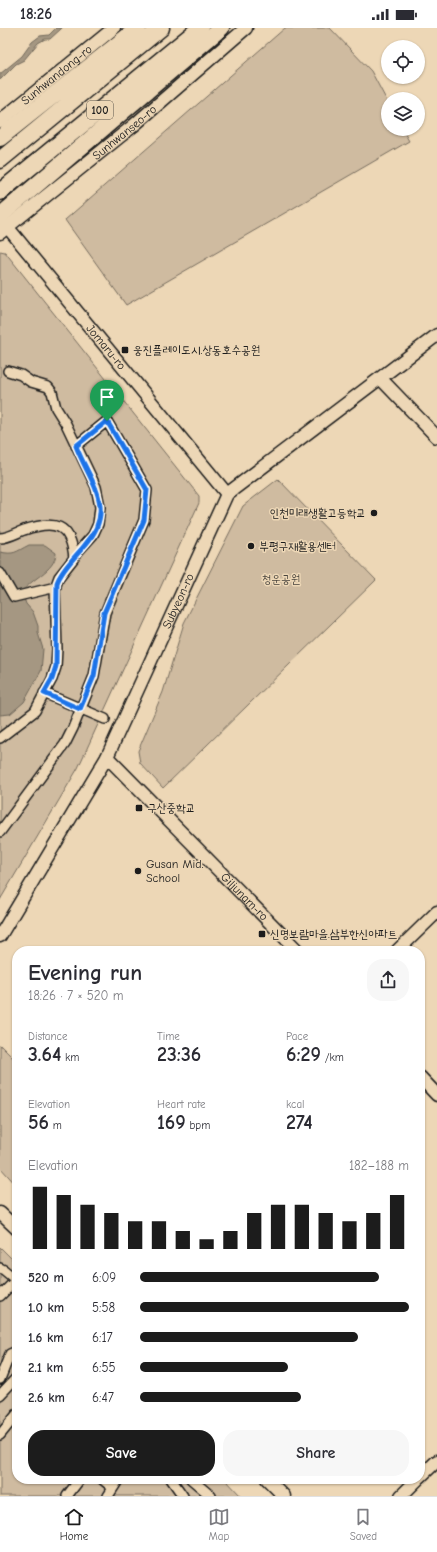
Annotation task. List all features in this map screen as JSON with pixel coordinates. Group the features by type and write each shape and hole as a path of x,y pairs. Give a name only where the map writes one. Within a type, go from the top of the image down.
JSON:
{"highway":[{"path":"0,138 138,28"},
{"name":"100","path":"0,160 161,28"},
{"name":"100","path":"0,192 200,28"},
{"path":"2,223 221,28"}],"street":[{"name":"Sunhwandong-ro","path":"0,122 114,28"},
{"name":"Sunhwanseo-ro","path":"2,223 133,126 246,28"},
{"name":"Jomaru-ro","path":"2,223 227,494"},
{"name":"Subyeon-ro","path":"0,936 107,757 227,494 381,379 437,335"},
{"path":"0,738 30,715 52,679 56,666 56,587 59,577 72,561 74,556 93,535 98,524 100,507 96,487 66,424 56,408 52,392 48,387 32,382 21,375 8,370"},
{"path":"381,379 437,437"},
{"path":"0,832 65,744 94,676 104,613 144,520 147,490 107,421 76,446"},
{"path":"0,538 28,529 53,524 60,526 68,536 74,556"},
{"path":"0,573 14,597 28,592 56,587"},
{"path":"44,693 105,719"},
{"name":"Giljunam-ro","path":"107,757 293,946"},
{"path":"402,946 437,912"},
{"path":"425,1082 437,1095"},
{"path":"0,1213 12,1224"},
{"path":"0,1268 12,1277"},
{"path":"0,1296 12,1285"},
{"path":"0,1379 10,1354 12,1353"},
{"path":"0,1394 12,1383"},
{"path":"0,1435 12,1420"},
{"path":"425,1472 437,1461"},
{"path":"67,1496 76,1484"},
{"path":"175,1484 183,1496"},
{"path":"197,1484 210,1496"},
{"path":"272,1484 284,1496"},
{"path":"400,1496 413,1484"}],"green space":[{"path":"285,28 330,28 371,71 382,92 381,136 406,136 409,141 126,305 65,220"},
{"path":"0,251 5,252 199,496 199,503 78,768 0,900"},
{"name":"청운공원","path":"278,479 376,580 163,788 140,763 138,751 163,692 184,623 243,506"},
{"path":"0,1045 12,1057 12,1180 0,1167"},
{"path":"0,1247 12,1259 12,1484 230,1484 241,1496 0,1496"}],"shaded area":[{"path":"56,28 62,28 50,39 45,39 38,43 24,60 16,64 0,80 0,74 22,56 32,42 40,36 49,35"},
{"path":"29,545 45,545 56,553 55,560 47,570 31,583 22,593 26,604 33,612 38,626 38,633 43,649 41,671 24,702 10,714 0,715 0,552 12,553"}],"place":[{"name":"웅진플레이도시.상동호수공원","path":"125,350"},
{"name":"인천미래생활고등학교","path":"374,513"},
{"name":"부평구재활용센터","path":"251,546"},
{"name":"구산중학교","path":"139,808"},
{"name":"Gusan Mid. School","path":"138,871"},
{"name":"신명보람마을.삼부한신아파트","path":"262,934"}],"route":[{"path":"107,421 116,439 140,476 147,490 146,504 144,520 104,613 94,676 80,709 44,693 52,679 56,666 57,637 55,588 59,577 72,561 74,556 93,535 98,524 100,507 96,487 76,446 107,421"}]}
